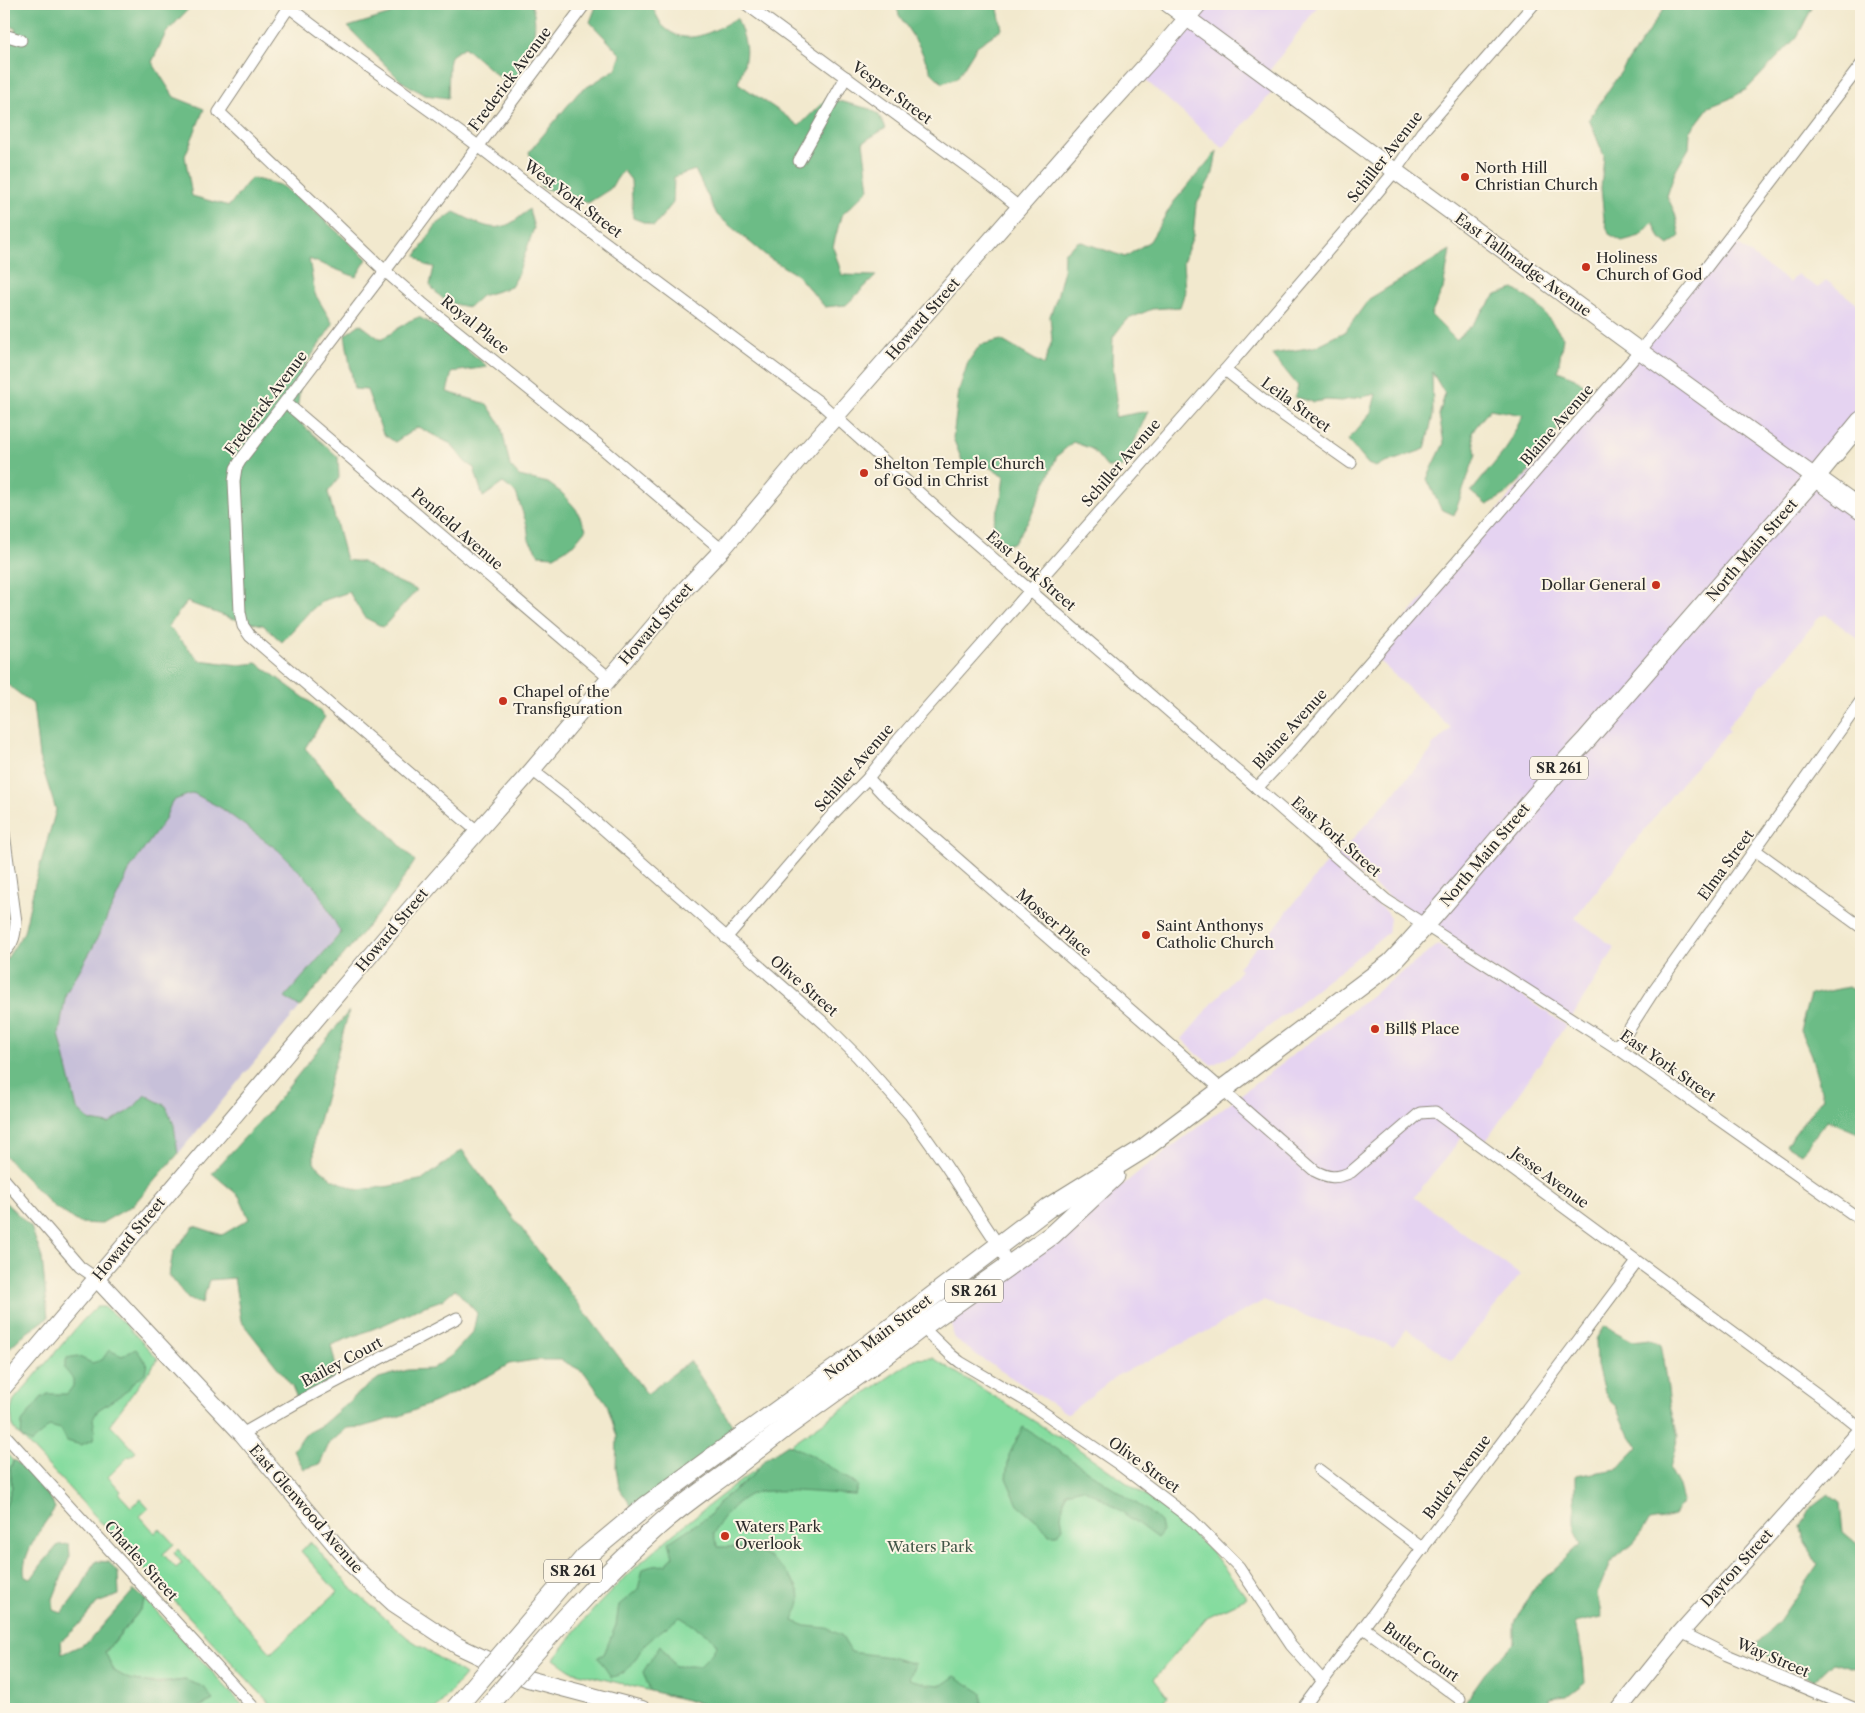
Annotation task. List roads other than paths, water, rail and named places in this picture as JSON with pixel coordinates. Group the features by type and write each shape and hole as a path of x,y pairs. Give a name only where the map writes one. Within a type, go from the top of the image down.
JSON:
{"main road":[{"name":"East Tallmadge Avenue","path":"1168,4 1640,351 1861,510"},
{"name":"Howard Street","path":"4,1387 477,831 532,770 685,588 722,550 752,513 1199,4"},
{"name":"North Main Street","path":"486,1709 548,1637 605,1576 659,1525 790,1423 916,1320 999,1246 1048,1208 1143,1149 1391,963 1426,927 1556,771 1587,739 1816,477 1861,421"},
{"name":"North Main Street","path":"916,1320 1009,1266 1052,1235 1143,1149"},
{"name":"East Glenwood Avenue","path":"96,1278 242,1434 353,1566 393,1603 458,1646 528,1679 642,1709"},
{"name":"North Main Street","path":"455,1709 585,1557 645,1507 713,1457 798,1397 898,1334"},
{"name":"Dayton Street","path":"1619,1709 1681,1632 1861,1430"}],"street":[{"name":"Frederick Avenue","path":"477,831 250,636 243,626 240,612 234,491 236,468 585,4"},
{"name":"Vesper Street","path":"746,4 984,179 1020,208"},
{"name":"Schiller Avenue","path":"726,938 832,815 868,778 905,732 1031,591 1177,422 1225,370 1395,171 1422,132 1534,4"},
{"name":"West York Street","path":"290,5 325,36 479,146 519,178 797,384 836,418"},
{"name":"Royal Place","path":"290,5 219,112 422,303 596,443 722,550"},
{"path":"4,35 21,40"},
{"name":"Blaine Avenue","path":"1257,788 1301,741 1640,351 1693,285 1861,65"},
{"path":"799,161 846,78"},
{"name":"Leila Street","path":"1225,370 1273,408 1351,463"},
{"name":"Penfield Avenue","path":"285,402 610,678"},
{"name":"East York Street","path":"836,418 1031,591 1380,895 1426,927 1617,1048 1861,1220"},
{"name":"Elma Street","path":"1617,1048 1652,995 1861,701"},
{"name":"Olive Street","path":"532,770 573,802 825,1024 888,1089 910,1115 944,1162 999,1246 1009,1266"},
{"name":"Mosser Place","path":"868,778 882,793 1222,1090"},
{"path":"4,833 16,922 15,932 7,949"},
{"path":"1755,850 1861,928"},
{"name":"Jesse Avenue","path":"1222,1090 1315,1171 1327,1177 1343,1176 1351,1172 1420,1114 1435,1112 1821,1397 1861,1430"},
{"path":"4,1179 80,1267 96,1278"},
{"name":"Butler Avenue","path":"1302,1709 1637,1262"},
{"name":"Bailey Court","path":"242,1434 296,1403 457,1318"},
{"name":"Olive Street","path":"916,1320 955,1359 1028,1402 1120,1465 1191,1519 1239,1567 1291,1645 1323,1681"},
{"name":"Charles Street","path":"4,1434 255,1709"},
{"path":"1319,1470 1423,1548"},
{"name":"Butler Court","path":"1364,1628 1460,1699"},
{"name":"Way Street","path":"1681,1632 1727,1655 1856,1709"}],"place":[{"name":"North Hill Christian Church","path":"1465,177"},
{"name":"Holiness Church of God","path":"1586,267"},
{"name":"Shelton Temple Church of God in Christ","path":"864,473"},
{"name":"Dollar General","path":"1656,585"},
{"name":"Chapel of the Transfiguration","path":"503,701"},
{"name":"Saint Anthonys Catholic Church","path":"1146,935"},
{"name":"Bill$ Place","path":"1375,1029"},
{"name":"Waters Park Overlook","path":"725,1536"}],"park label":[{"name":"Waters Park","path":"930,1547"}]}
